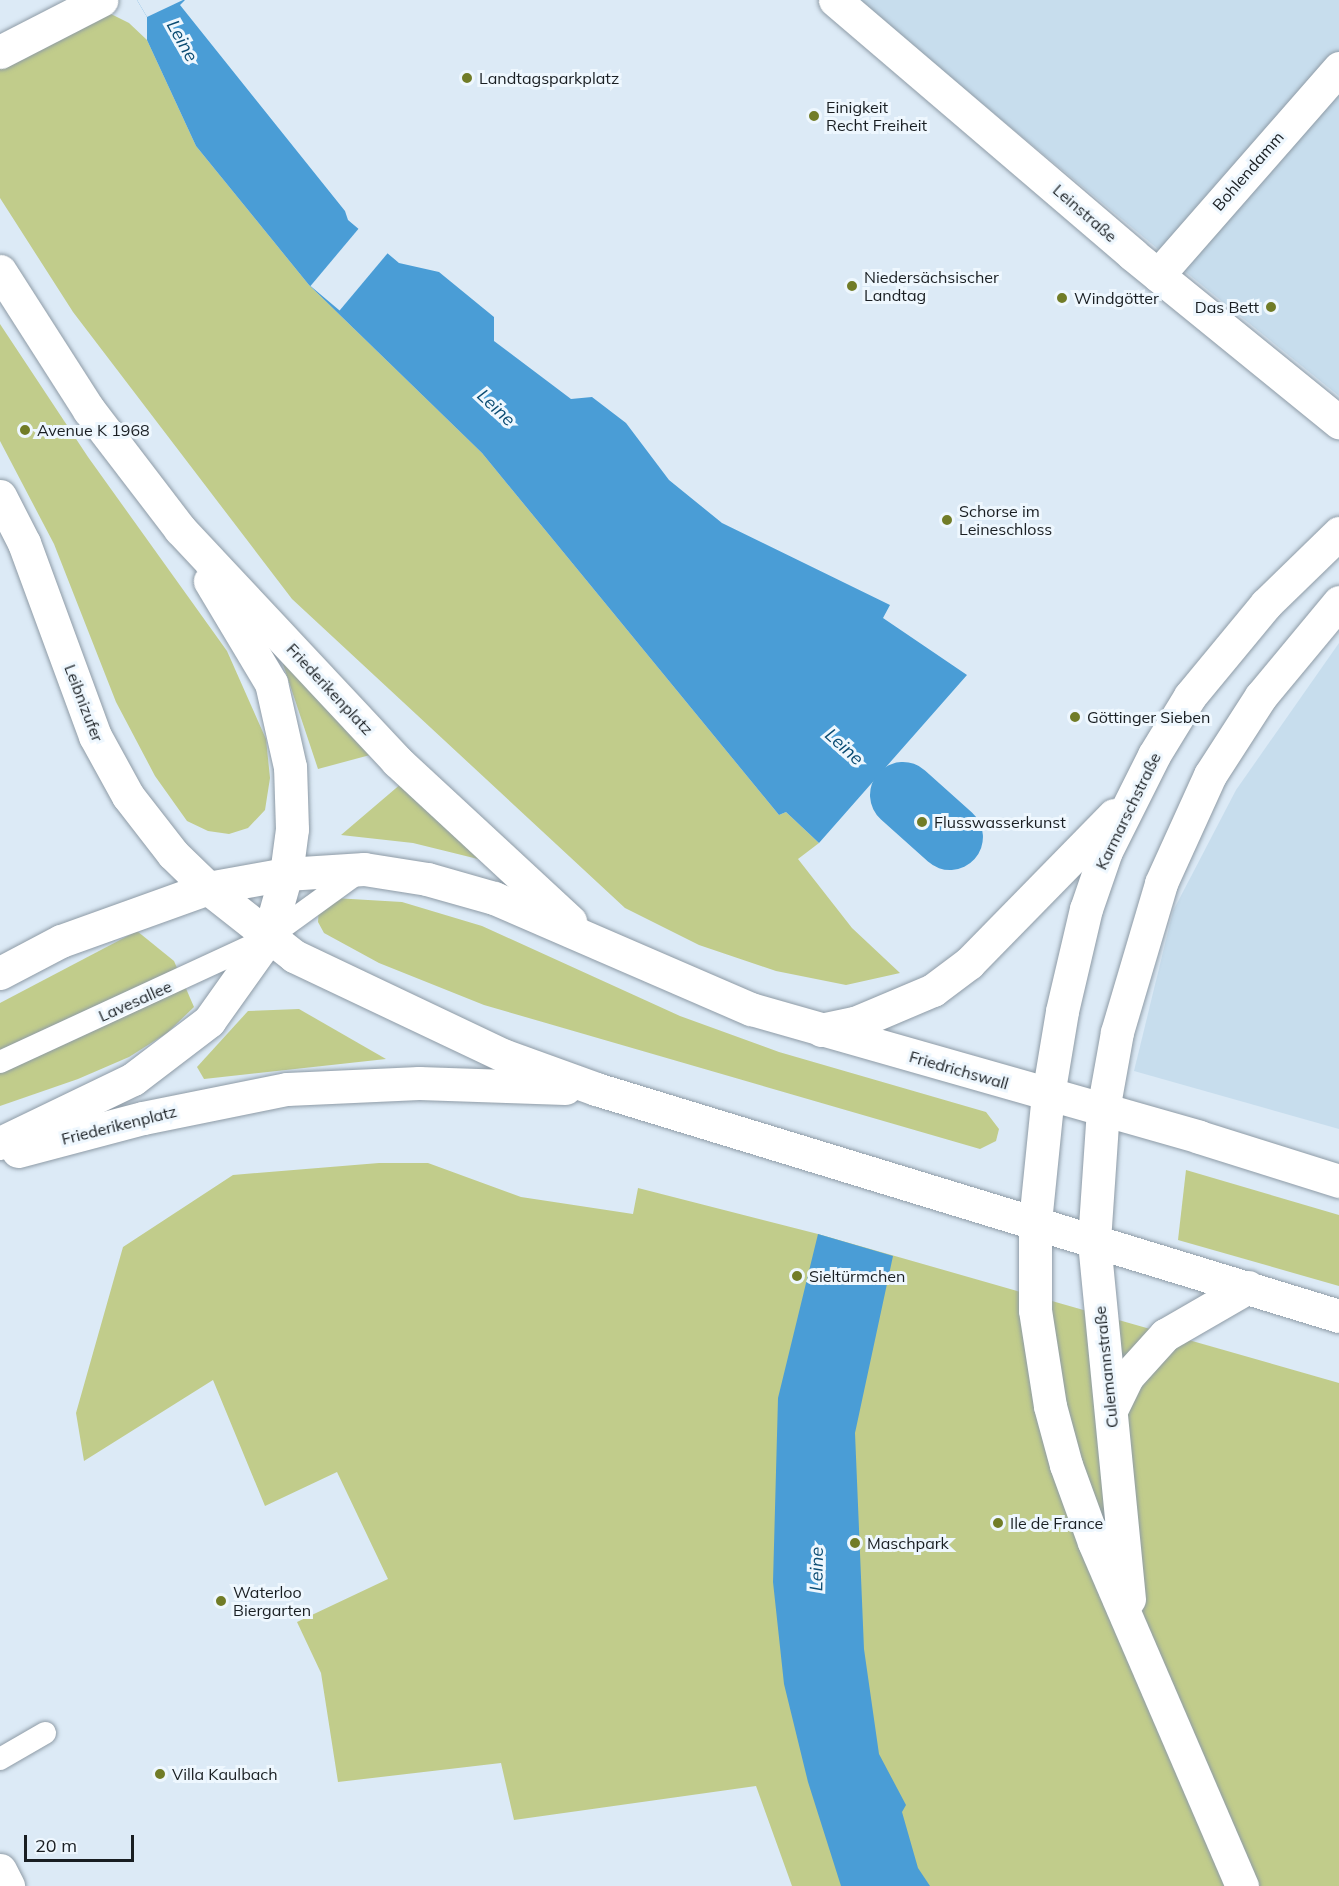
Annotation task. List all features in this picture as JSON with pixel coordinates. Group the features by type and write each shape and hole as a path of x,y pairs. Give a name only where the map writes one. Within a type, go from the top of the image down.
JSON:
{"main road":[{"path":"0,52 101,0"},
{"name":"Leinstraße","path":"835,0 1158,275 1339,422"},
{"name":"Bohlendamm","path":"1158,275 1339,68"},
{"path":"0,271 89,410 180,529"},
{"name":"Leibnizufer","path":"0,496 24,543 95,736 145,820 208,888"},
{"name":"Friederikenplatz","path":"0,1143 133,1079 209,1021 268,938 286,874 292,829 290,767 271,683 180,529"},
{"name":"Friederikenplatz","path":"180,529 397,761 587,937"},
{"name":"Karmarschstraße","path":"1035,1222 1048,1095 1086,909 1106,850 1190,696 1266,604 1339,533"},
{"path":"1103,1110 1117,1032 1139,947 1187,822 1210,775 1261,696 1339,602"},
{"path":"820,1030 855,1023 933,990 969,963 1134,795"},
{"path":"0,973 61,941 208,888 286,874 364,869 427,879 495,898 587,937"},
{"path":"208,888 268,938 364,992 505,1056 596,1089 1339,1316"},
{"name":"Friedrichswall","path":"587,937 694,987 820,1030 1103,1110 1339,1181"},
{"name":"Friederikenplatz","path":"0,1155 143,1118 287,1089 419,1083 596,1089"},
{"name":"Culemannstraße","path":"1103,1110 1094,1241 1132,1624"},
{"name":"Culemannstraße","path":"1035,1222 1035,1310 1050,1406 1094,1542 1132,1624 1242,1886"},
{"path":"1112,1408 1127,1377 1166,1335 1248,1287"},
{"path":"0,1870 8,1886"}],"lane":[{"name":"Friederikenplatz","path":"268,938 364,869"},
{"name":"Lavesallee","path":"0,1062 268,938"},
{"path":"0,1760 45,1733"}],"shaded area":[{"path":"857,0 1339,0 1339,396 1187,273"},
{"path":"1339,643 1339,1129 1134,1071 1173,911 1236,790"}],"green space":[{"path":"91,4 129,23 147,40 196,146 309,285 482,453 779,815 786,812 819,843 798,859 852,928 900,973 846,985 776,971 699,945 625,908 292,599 73,312 0,198 0,52"},
{"path":"0,324 88,457 227,651 266,739 270,778 265,810 248,828 229,834 208,831 187,821 155,776 116,702 54,544 0,441"},
{"path":"289,662 370,755 318,769 283,664"},
{"path":"402,783 482,860 413,843 341,835"},
{"path":"334,898 402,902 482,926 680,1016 779,1052 986,1112 999,1129 996,1141 980,1149 484,1005 379,963 324,933 318,922 319,907"},
{"path":"137,931 174,961 194,1007 167,1033 129,1057 78,1079 0,1106 0,1003"},
{"path":"299,1009 386,1059 204,1079 197,1067 248,1011"},
{"name":"Maschpark","path":"379,1163 428,1163 521,1197 633,1214 638,1188 818,1234 1339,1383 1339,1886 792,1886 756,1786 514,1820 501,1763 338,1782 321,1673 297,1622 388,1579 337,1472 265,1506 213,1380 84,1461 76,1413 123,1247 233,1175"},
{"path":"1186,1170 1339,1215 1339,1286 1178,1240"}],"water":[{"path":"137,0 185,0 180,5 345,211 348,220 399,263 439,272 494,317 494,341 571,399 592,397 626,423 669,480 722,523 890,605 883,618 967,675 819,843 786,812 779,815 482,453 309,285 196,146 147,40 147,17"},
{"path":"818,1234 893,1256 855,1433 864,1649 879,1754 906,1805 902,1812 918,1868 930,1886 841,1886 808,1782 784,1684 773,1582 778,1398"}],"pier":[{"path":"137,0 183,0 147,17"},
{"path":"360,227 389,251 340,310 311,286"}],"waterway":[{"name":"Leine","path":"903,795 950,837"}],"place":[{"name":"Landtagsparkplatz","path":"467,78"},
{"name":"Einigkeit Recht Freiheit","path":"814,116"},
{"name":"Niedersächsischer Landtag","path":"852,286"},
{"name":"Windgötter","path":"1062,298"},
{"name":"Das Bett","path":"1271,307"},
{"name":"Avenue K 1968","path":"25,430"},
{"name":"Schorse im Leineschloss","path":"947,520"},
{"name":"Göttinger Sieben","path":"1075,717"},
{"name":"Flusswasserkunst","path":"922,822"},
{"name":"Sieltürmchen","path":"797,1276"},
{"name":"Ile de France","path":"998,1523"},
{"name":"Maschpark","path":"855,1543"},
{"name":"Waterloo Biergarten","path":"221,1601"},
{"name":"Villa Kaulbach","path":"160,1774"}]}
